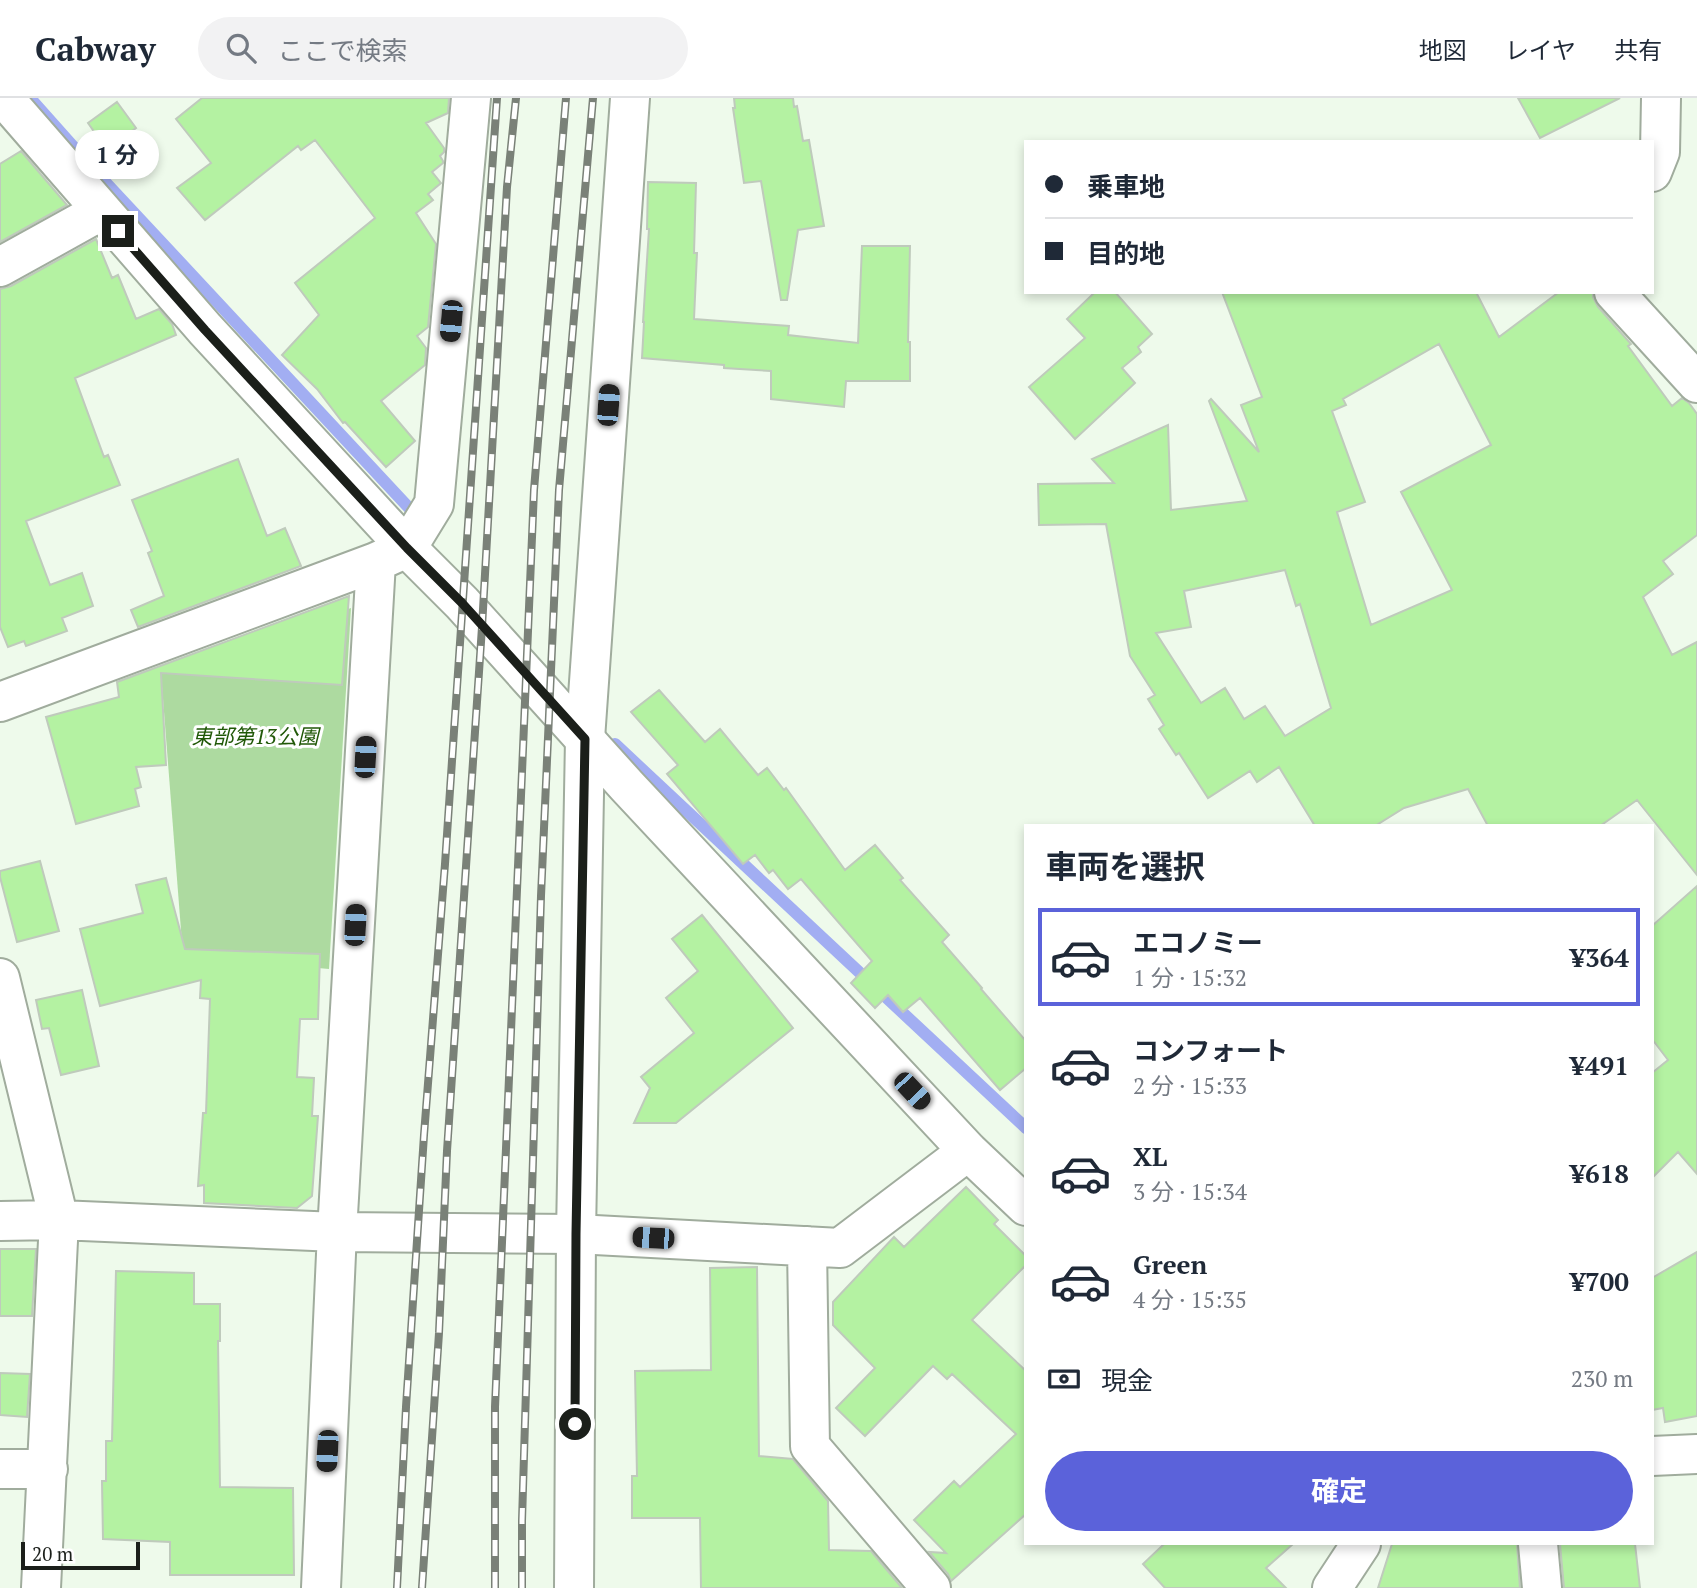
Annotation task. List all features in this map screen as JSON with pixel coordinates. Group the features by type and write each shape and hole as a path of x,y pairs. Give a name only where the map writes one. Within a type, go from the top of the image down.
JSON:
{"street":[{"path":"4,98 205,330 392,555 462,603 968,1151 1024,1204"},
{"path":"0,702 392,555 434,504 471,98"},
{"path":"573,1588 585,739 630,98"},
{"path":"1654,167 1660,152 1661,98"},
{"path":"0,267 100,211"},
{"path":"1616,294 1697,383"},
{"path":"321,1588 337,1232 392,555"},
{"path":"0,978 60,1220 41,1588"},
{"path":"0,1221 60,1220 337,1232 576,1234 840,1248 968,1151"},
{"path":"807,1246 810,1446 931,1588"},
{"path":"1654,1456 1697,1454"},
{"path":"0,1469 48,1469"},
{"path":"1332,1588 1360,1545"},
{"path":"1538,1545 1542,1588"}],"green space":[{"name":"東部第13公園","path":"351,608 329,969 183,956 161,673"}],"building":[{"path":"202,98 449,98 448,113 426,123 444,148 440,156 443,163 432,172 441,183 428,194 433,200 416,213 436,244 428,327 417,336 426,348 425,365 381,401 415,441 386,467 345,422 343,423 317,389 282,355 319,315 295,283 375,218 315,140 301,150 298,146 205,220 177,188 211,163 176,119"},
{"path":"734,98 793,98 803,141 809,140 824,226 798,230 787,300 781,300 761,181 744,183 733,108"},
{"path":"1518,98 1620,98 1540,138"},
{"path":"117,102 136,128 107,150 88,123"},
{"path":"21,151 67,205 0,242 0,164"},
{"path":"648,182 696,183 694,319 789,326 788,335 858,343 862,246 910,246 910,381 846,381 844,407 771,399 771,371 642,358 649,229"},
{"path":"96,239 112,278 118,275 136,319 159,309 172,324 176,335 75,378 104,457 108,455 120,485 26,521 50,585 82,573 93,606 62,618 67,631 26,646 24,641 8,647 0,627 0,289 11,286"},
{"path":"1093,294 1117,294 1152,334 1138,347 1141,352 1122,368 1135,383 1075,439 1029,387 1085,338 1067,319"},
{"path":"1223,294 1477,294 1499,337 1556,294 1593,294 1598,307 1631,344 1628,346 1672,406 1682,398 1697,414 1697,535 1663,561 1673,574 1643,597 1672,655 1697,642 1697,875 1637,800 1603,824 1487,824 1468,789 1404,808 1378,824 1314,824 1279,767 1257,782 1250,771 1208,798 1179,753 1176,755 1159,729 1164,725 1148,699 1155,695 1130,656 1106,524 1039,525 1038,484 1114,483 1092,459 1168,425 1171,510 1247,501 1209,401 1211,399 1259,452 1241,405 1262,397","holes":["1439,344 1491,445 1401,492 1452,590 1371,625 1337,512 1365,502 1332,411 1346,405 1343,399","1285,570 1296,606 1300,604 1331,708 1285,736 1265,706 1244,719 1225,688 1201,703 1156,633 1191,627 1184,591"]},
{"path":"238,459 267,536 285,528 301,566 138,627 131,610 164,596 148,553 152,551 132,500"},
{"path":"349,596 342,685 161,673 166,765 136,767 141,787 135,789 139,806 76,824 46,717 119,697 117,682"},
{"path":"659,690 705,742 720,729 758,775 767,768 784,790 786,788 845,870 875,845 903,878 900,880 949,935 942,942 1024,1039 1024,1070 1000,1090 920,998 903,1012 888,995 875,1008 851,983 872,961 801,879 788,889 773,870 769,873 755,855 743,864 667,774 678,765 631,712"},
{"path":"40,861 59,931 17,942 0,871"},
{"path":"166,878 185,949 320,954 318,1019 300,1019 297,1077 314,1078 312,1116 318,1116 312,1196 297,1208 204,1203 204,1185 198,1186 203,1113 206,1113 210,999 200,998 201,980 100,1006 80,929 143,913 136,885"},
{"path":"1697,886 1697,1174 1678,1152 1654,1176 1654,1071 1668,1060 1654,1042 1654,924"},
{"path":"702,915 793,1028 676,1123 634,1123 650,1088 641,1077 694,1033 666,998 698,971 672,939"},
{"path":"82,990 99,1066 61,1075 49,1028 42,1029 36,1000"},
{"path":"966,1187 998,1220 994,1224 1024,1254 1024,1267 972,1320 1024,1369 1024,1516 951,1581 929,1552 946,1553 914,1520 954,1481 960,1487 1016,1434 952,1374 947,1379 933,1366 865,1436 836,1408 875,1368 833,1325 833,1302 894,1237 904,1247"},
{"path":"0,1249 36,1249 32,1316 0,1316"},
{"path":"1697,1252 1697,1416 1665,1422 1663,1408 1654,1410 1654,1277"},
{"path":"757,1267 759,1456 793,1459 828,1501 829,1550 871,1551 902,1588 701,1588 700,1518 632,1518 632,1476 637,1476 635,1371 711,1370 710,1268"},
{"path":"116,1271 194,1273 194,1304 220,1304 220,1487 293,1488 294,1575 170,1575 170,1542 103,1539 102,1481 106,1481 106,1441 112,1441"},
{"path":"0,1373 30,1374 27,1417 0,1415"},
{"path":"1163,1545 1292,1545 1266,1568 1286,1588 1165,1588 1143,1564"},
{"path":"1392,1545 1517,1545 1520,1588 1378,1588"},
{"path":"1560,1545 1635,1545 1640,1588 1564,1588"}],"waterway":[{"path":"30,98 411,510"},
{"path":"615,744 1024,1126"}],"railway":[{"path":"397,1588 424,1135 497,98"},
{"path":"422,1588 507,187 516,98"},
{"path":"495,1588 495,1407 534,490 566,98"},
{"path":"522,1588 541,896 559,490 593,98"}],"route":[{"path":"118,231 205,330 407,548 462,603 585,739 575,1424"}]}
